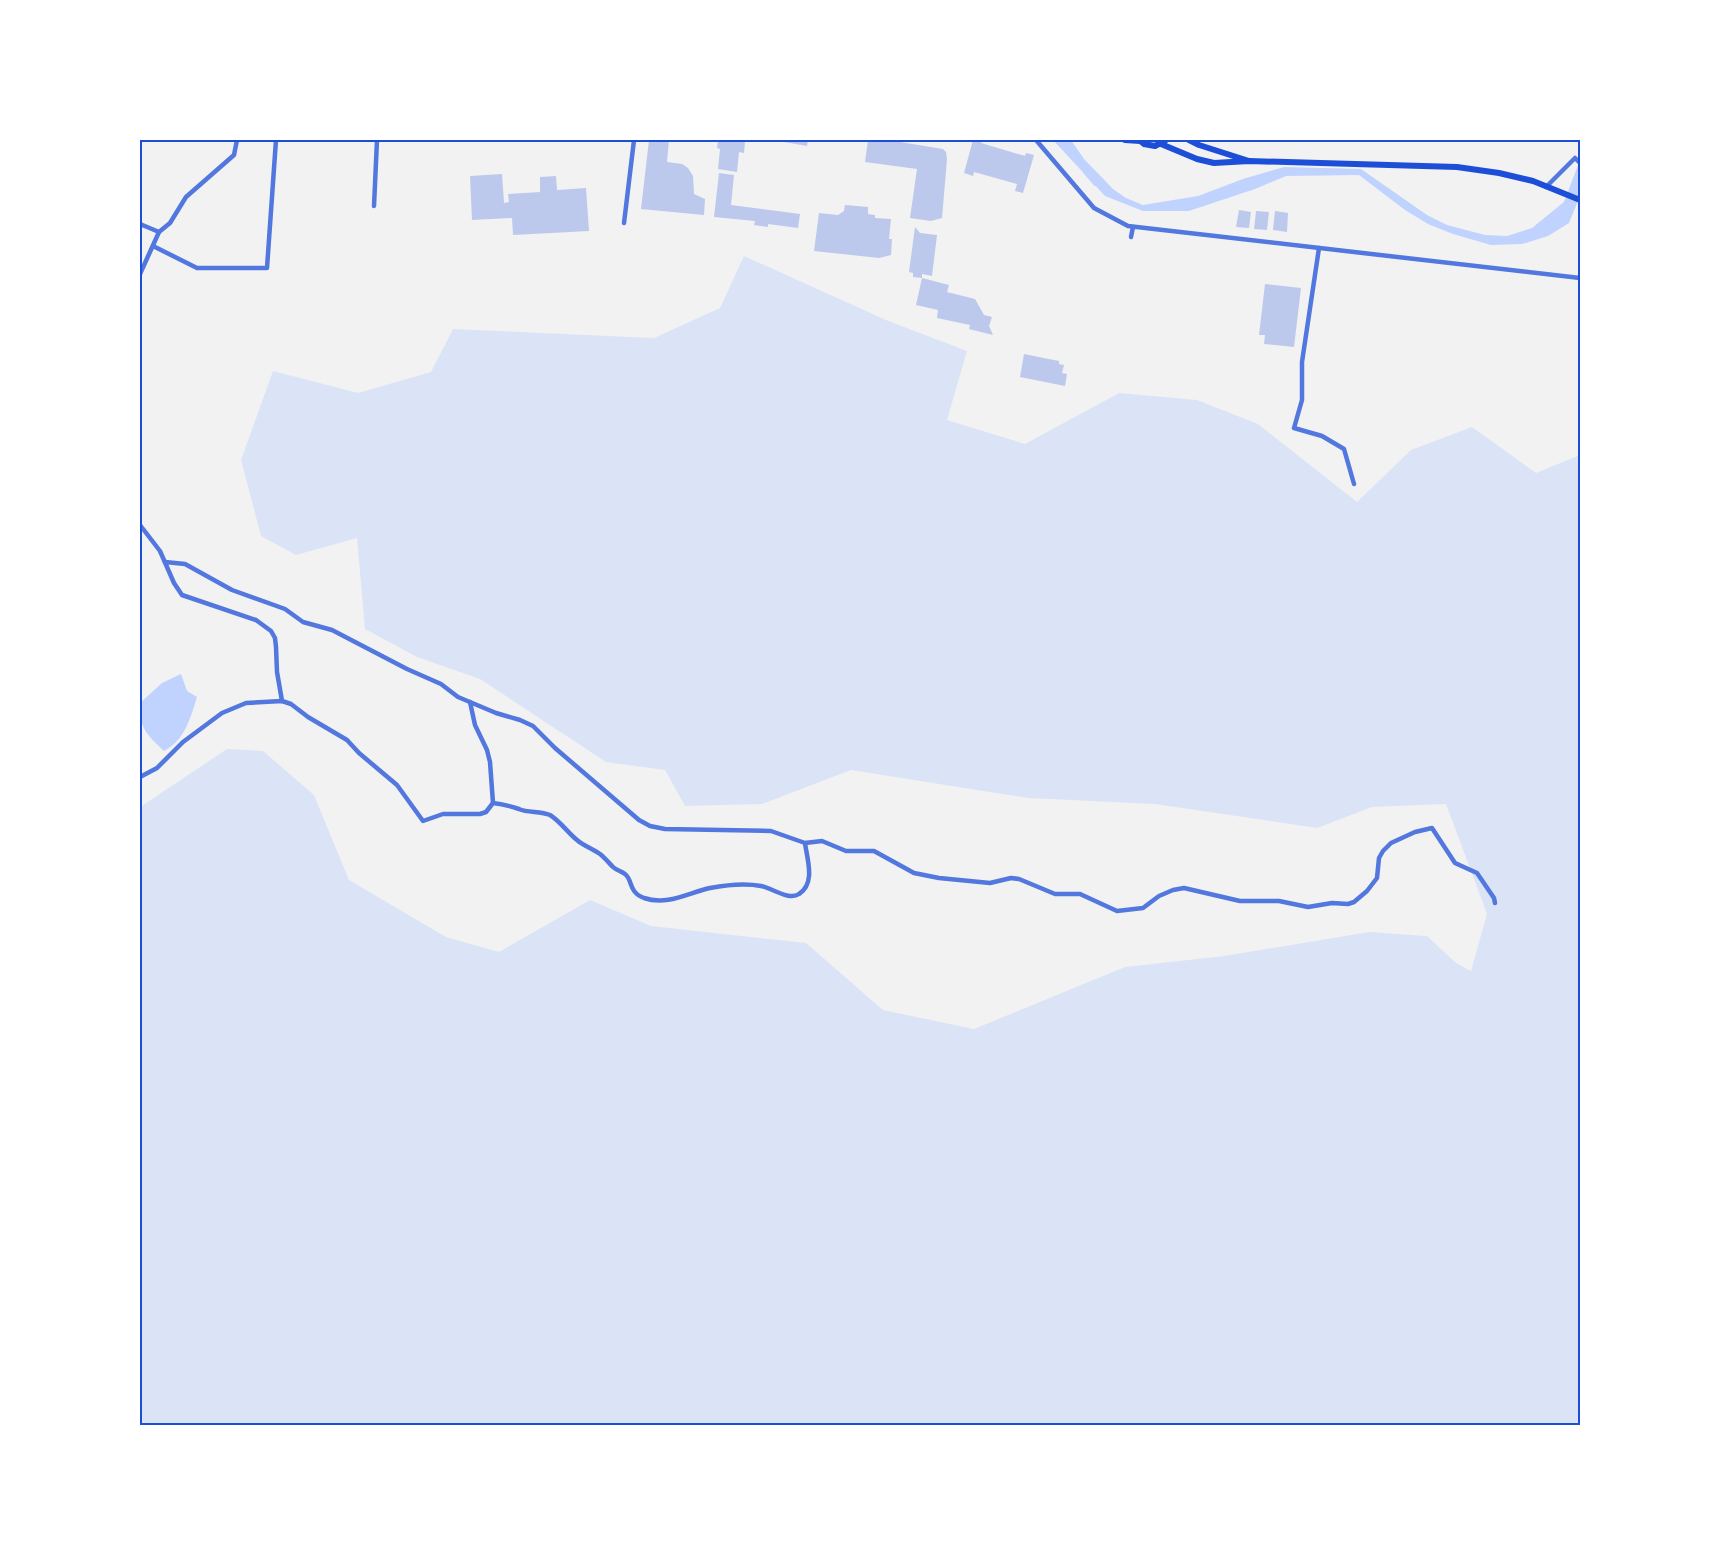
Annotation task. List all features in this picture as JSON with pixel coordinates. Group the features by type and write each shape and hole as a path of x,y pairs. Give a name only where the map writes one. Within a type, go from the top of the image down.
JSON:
{"main road":[{"path":"1125,140 1139,140 1150,146 1164,142 1214,163 1249,161 1457,167 1533,181 1581,200"},
{"path":"1190,140 1249,161"}],"street":[{"path":"140,274 159,232 170,223 186,197 234,155 237,140"},
{"path":"153,246 197,268 267,268 276,140"},
{"path":"374,206 376,140"},
{"path":"624,224 634,140"},
{"path":"1036,140 1094,208 1111,219 1133,227 1581,278"},
{"path":"1546,187 1575,158 1581,163"},
{"path":"140,224 159,232"},
{"path":"1131,237 1133,227"},
{"path":"1319,248 1302,362 1302,400 1294,428 1322,436 1344,449 1354,484"},
{"path":"140,525 160,551 182,595 255,621 271,631 275,638 282,701"},
{"path":"165,562 185,564 232,590 285,609 303,622 333,630 441,684 458,697 533,726 589,779 639,820 650,826 686,830 763,830 805,843 822,841 846,851 873,851 914,873 939,878 990,884 1011,878 1018,879 1055,894 1080,894 1115,911 1143,908 1159,896 1184,888 1240,902 1279,901 1308,907 1354,902 1377,878 1379,858 1391,843 1402,837 1432,828 1455,863 1477,873 1495,903"},
{"path":"140,777 157,768 183,742 222,713 246,703 282,701 291,704 347,740 396,785 423,821 443,814 480,814 486,812 493,803 490,762 475,725 470,702"},
{"path":"493,803 552,816 576,840 600,854 615,869 628,877 636,894 654,900 666,900 711,888 734,885 759,885 791,896 798,896 809,881 810,872 805,843"}],"shaded area":[{"path":"744,256 886,320 967,351 947,420 1025,444 1119,393 1197,400 1258,424 1357,502 1411,450 1472,427 1536,473 1580,455 1580,1425 140,1426 140,807 227,749 263,751 314,795 349,880 446,937 499,952 590,900 651,926 806,943 883,1010 974,1029 1125,967 1224,956 1369,932 1427,936 1456,963 1471,971 1487,914 1446,804 1372,807 1317,828 1155,804 1028,798 851,770 762,804 685,806 665,770 606,762 480,679 417,657 365,629 357,538 296,555 261,536 241,460 273,371 358,393 431,372 453,329 654,338 720,308"}],"water":[{"path":"1053,140 1071,140 1084,159 1113,189 1126,198 1143,205 1198,196 1284,167 1361,169 1427,215 1447,225 1485,235 1507,236 1532,228 1564,202 1580,160 1580,196 1569,223 1548,236 1522,244 1491,245 1428,224 1405,210 1359,175 1286,176 1189,211 1143,211 1105,196"},
{"path":"181,674 187,691 197,697 182,735 164,751 145,730 141,719 140,703 162,683"}],"building":[{"path":"649,140 669,140 667,162 682,164 688,168 693,176 694,194 705,199 704,215 641,209"},
{"path":"718,140 745,141 744,153 739,152 737,172 718,169 720,149 717,148"},
{"path":"772,140 808,140 807,146"},
{"path":"868,140 888,140 943,149 946,152 942,218 931,221 910,218 917,169 865,162"},
{"path":"973,140 982,140 981,143 1025,156 1026,153 1034,155 1023,193 1015,191 1017,184 974,172 973,176 964,173"},
{"path":"719,173 734,175 731,205 800,214 798,228 768,224 768,227 754,225 755,221 714,217"},
{"path":"502,174 504,203 509,202 508,194 540,192 540,177 556,176 557,190 586,188 589,231 513,235 512,218 472,220 470,176"},
{"path":"845,205 868,207 868,214 875,215 875,218 891,219 889,239 892,239 891,255 879,258 814,251 819,213 838,215 844,211"},
{"path":"1239,210 1251,212 1249,228 1236,227"},
{"path":"1256,211 1269,212 1267,230 1254,229"},
{"path":"1275,211 1288,213 1287,232 1273,230"},
{"path":"915,227 920,233 937,235 932,276 922,274 922,278 913,277 913,273 909,272"},
{"path":"922,278 949,285 947,292 975,299 984,315 992,317 989,326 993,335 969,329 970,325 937,318 938,310 916,305"},
{"path":"1265,284 1301,288 1294,347 1264,344 1265,335 1259,335"},
{"path":"1024,354 1059,361 1059,364 1064,365 1062,373 1067,374 1065,386 1020,377"}],"waterway":[{"path":"1083,171 1095,185"}]}
